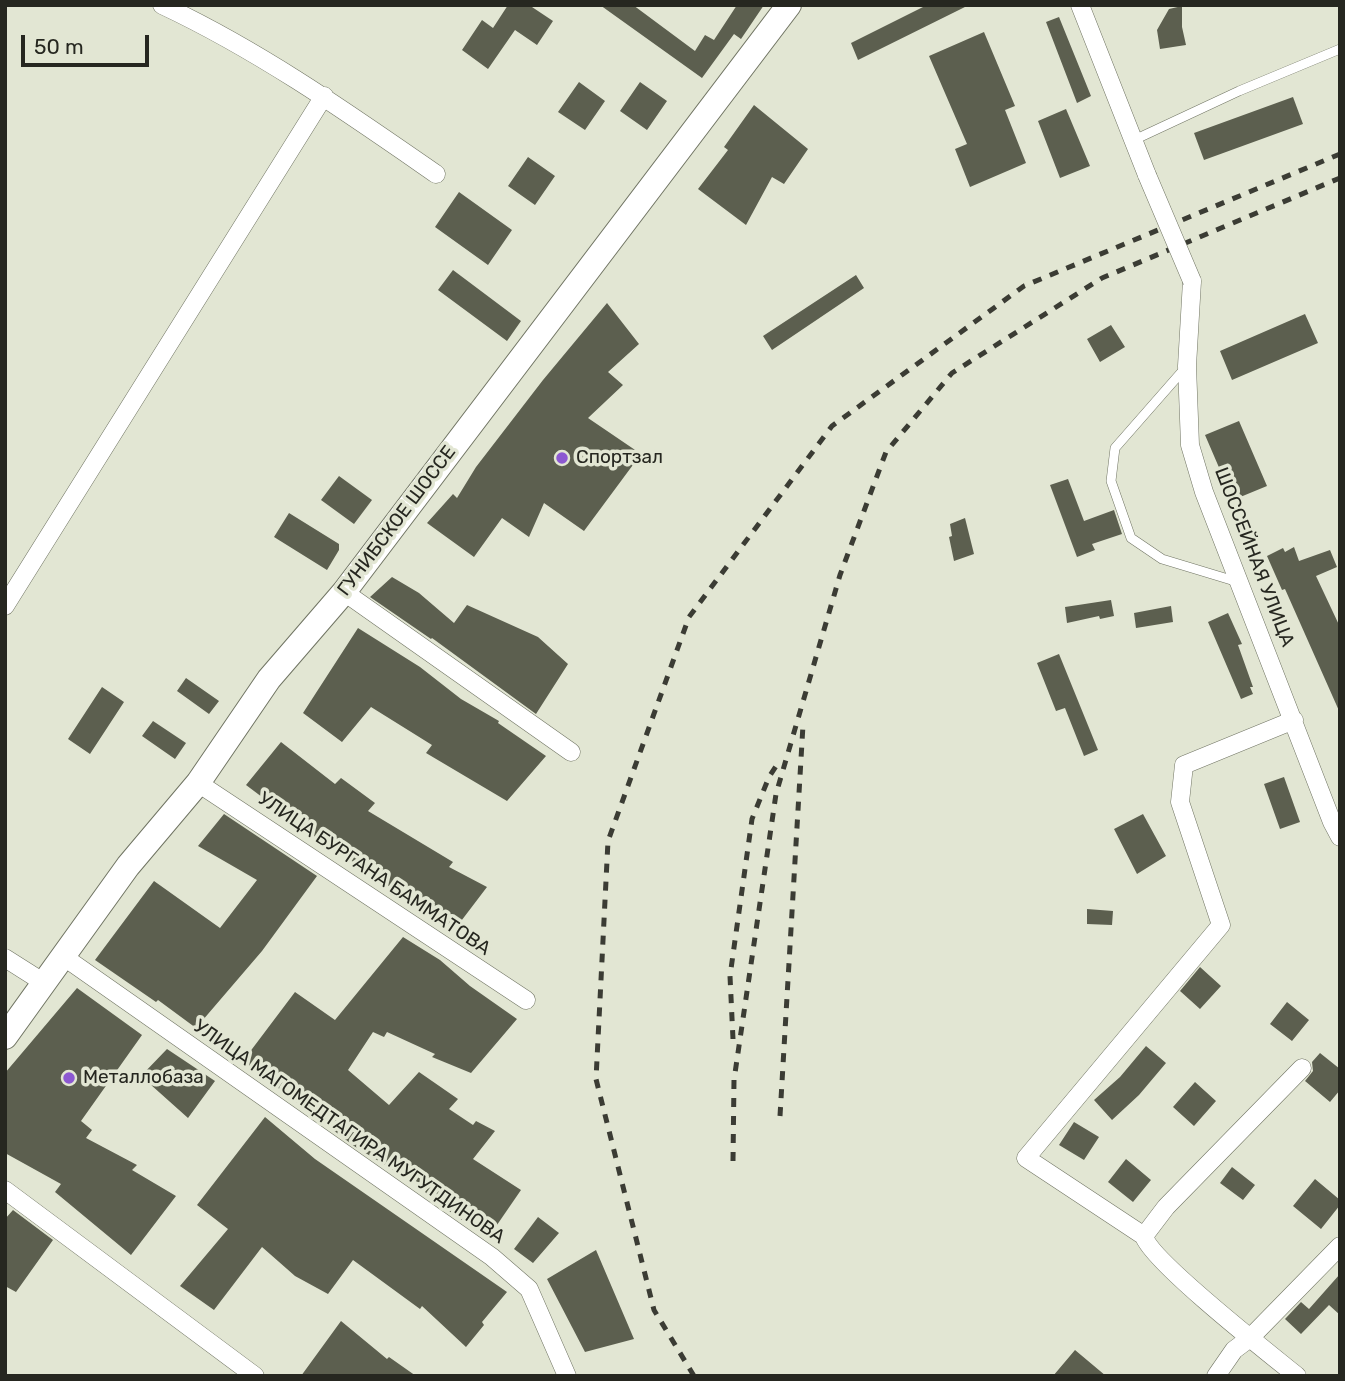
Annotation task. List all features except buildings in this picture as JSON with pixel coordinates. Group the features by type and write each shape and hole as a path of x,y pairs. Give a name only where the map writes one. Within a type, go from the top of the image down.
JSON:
{"main road":[{"name":"ГУНИБСКОЕ ШОССЕ","path":"5,1037 46,984 128,866 198,783 269,679 344,592 789,5"}],"street":[{"path":"162,5 324,96 436,174"},
{"path":"1080,5 1134,140"},
{"path":"5,606 324,96"},
{"name":"ШОССЕЙНАЯ УЛИЦА","path":"1134,140 1192,281 1187,366 1190,445 1204,492 1340,837"},
{"path":"344,592 570,752"},
{"path":"1144,1236 1026,1158 1221,925 1181,802 1184,765 1294,720"},
{"name":"УЛИЦА БУРГАНА БАММАТОВА","path":"198,783 526,1000"},
{"name":"УЛИЦА МАГОМЕДТАГИРА МУГУТДИНОВА","path":"65,957 492,1257 530,1289 567,1376"},
{"path":"5,958 46,984"},
{"path":"1297,1376 1161,1259 1145,1242 1144,1236 1166,1207 1302,1068"},
{"path":"5,1190 255,1376"},
{"path":"1216,1376 1234,1350 1250,1338 1340,1246"}],"lane":[{"path":"1134,140 1239,91 1340,49"},
{"path":"1187,366 1115,448 1111,481 1131,538 1162,559 1240,583"}],"railway":[{"path":"694,1376 654,1310 596,1079 608,841 689,617 832,426 1024,286 1340,154"},
{"path":"733,1161 734,1080 776,794 840,575 886,452 952,373 1102,278 1340,178"},
{"path":"780,1116 803,725"},
{"path":"733,1039 730,976 752,819 769,777 780,760"}],"place":[{"name":"Спортзал","path":"562,458"},
{"name":"Металлобаза","path":"69,1078"}]}
